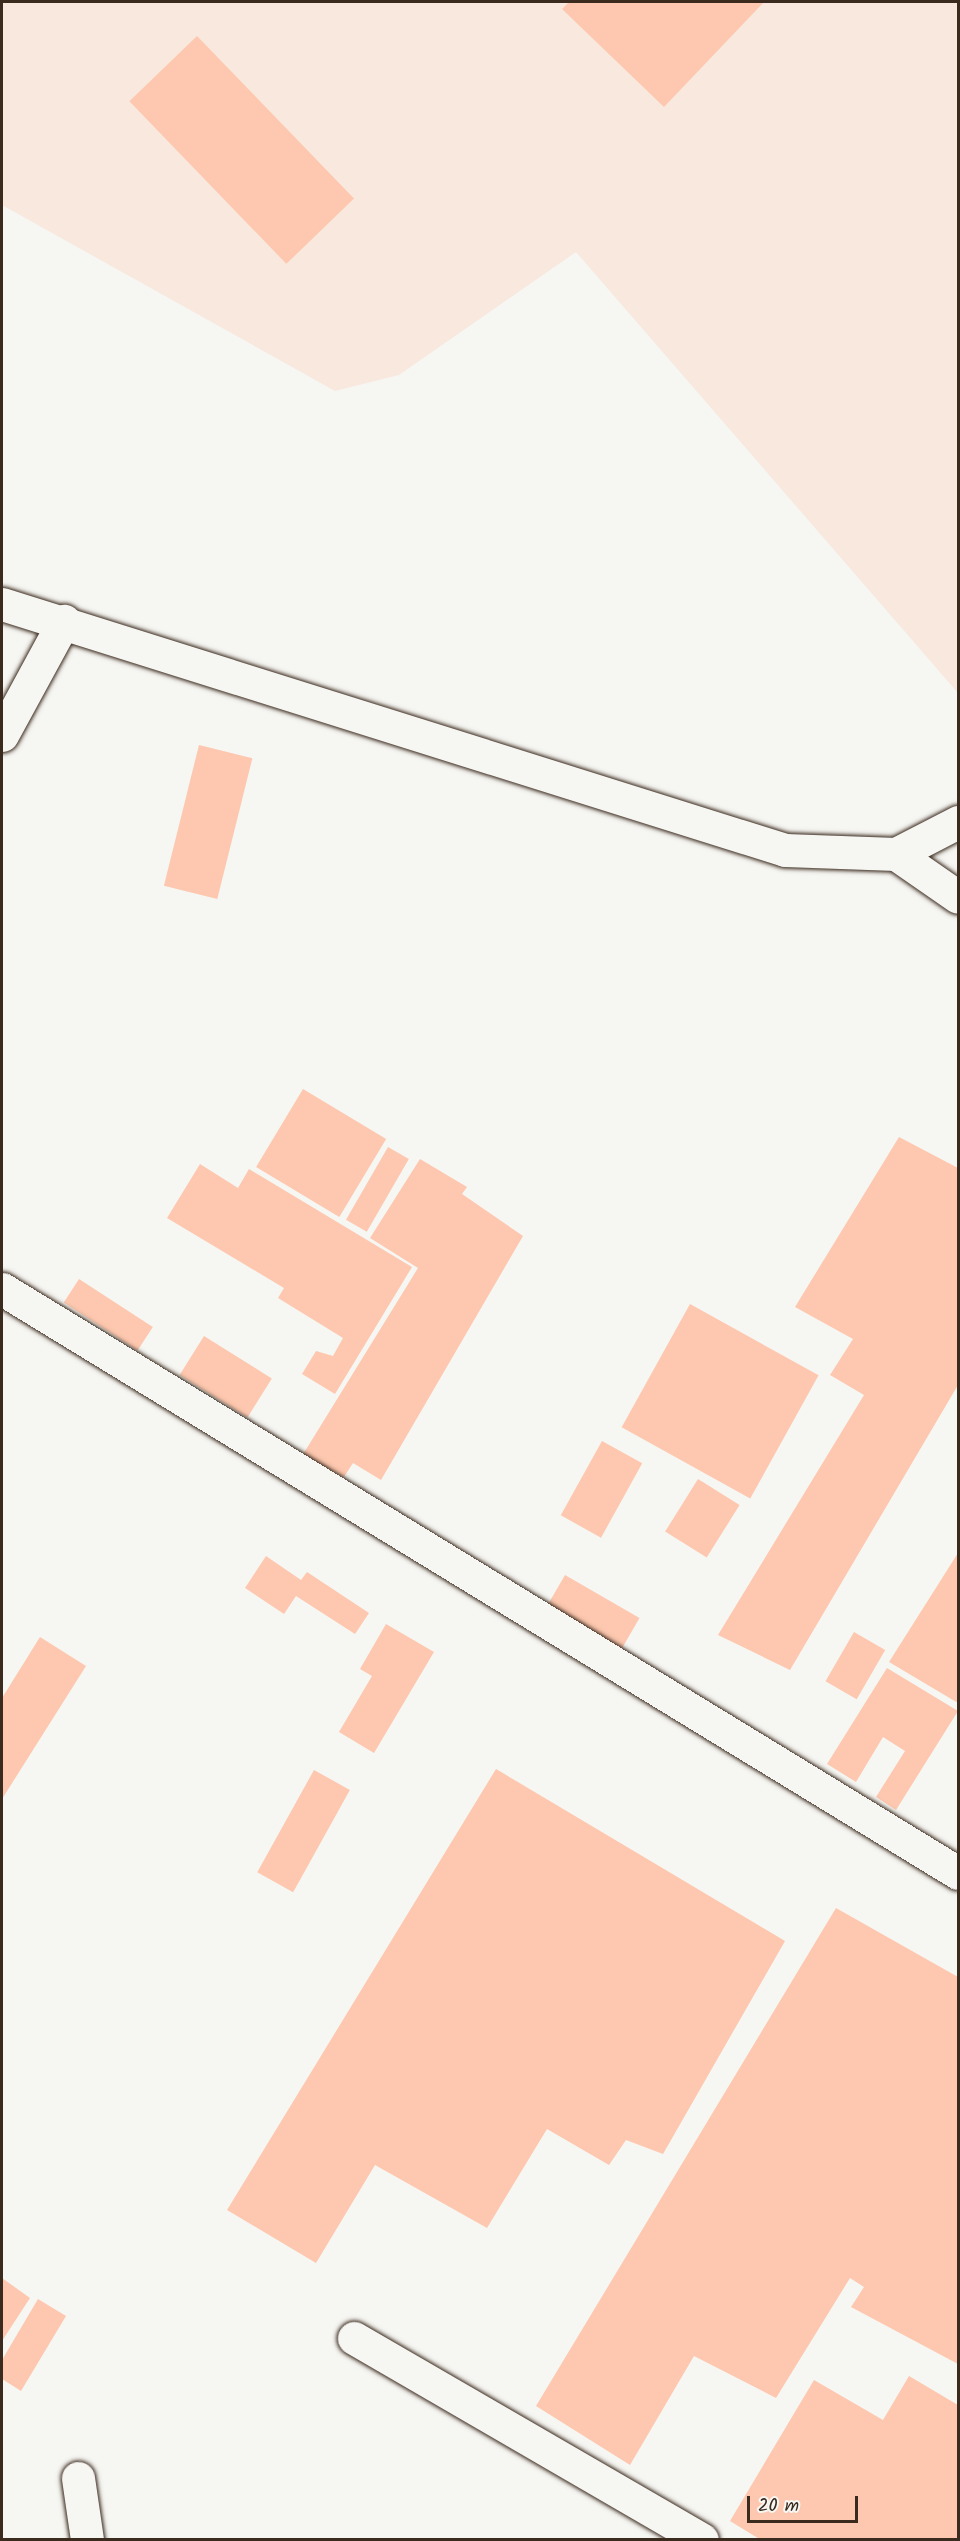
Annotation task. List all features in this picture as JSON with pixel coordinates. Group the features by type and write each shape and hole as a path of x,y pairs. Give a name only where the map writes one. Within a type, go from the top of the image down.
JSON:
{"street":[{"path":"2,604 64,621 785,850 896,854 958,822"},
{"path":"2,735 64,621"},
{"path":"896,854 958,897"},
{"path":"2,1289 958,1873"},
{"path":"354,2338 702,2540"},
{"path":"78,2478 87,2540"}],"shaded area":[{"path":"2,2 958,2 958,693 576,252 399,375 335,391 2,205"}],"building":[{"path":"569,2 764,2 664,107 562,9"},
{"path":"197,36 354,199 286,264 129,101"},
{"path":"199,745 252,758 217,899 164,886"},
{"path":"303,1089 386,1139 339,1217 256,1167"},
{"path":"899,1137 958,1168 958,1385 790,1670 718,1635 864,1395 830,1375 853,1339 795,1307"},
{"path":"388,1147 409,1159 367,1232 346,1220"},
{"path":"420,1159 467,1187 462,1194 523,1236 381,1480 353,1463 344,1477 302,1456 418,1268 370,1238"},
{"path":"200,1164 238,1188 249,1169 412,1267 335,1394 302,1374 316,1351 333,1356 343,1338 278,1298 284,1288 167,1218"},
{"path":"79,1279 153,1327 138,1350 64,1302"},
{"path":"690,1304 819,1375 750,1499 622,1427"},
{"path":"204,1336 272,1378 247,1417 180,1375"},
{"path":"602,1441 642,1463 601,1538 561,1515"},
{"path":"698,1479 740,1505 707,1558 665,1532"},
{"path":"958,1553 958,1703 889,1662"},
{"path":"266,1556 301,1580 307,1572 369,1613 355,1634 296,1596 284,1614 245,1588"},
{"path":"565,1575 639,1618 620,1652 546,1609"},
{"path":"386,1624 434,1652 374,1753 339,1732 372,1676 360,1669"},
{"path":"854,1632 885,1650 857,1699 826,1681"},
{"path":"40,1637 86,1666 2,1799 2,1698"},
{"path":"887,1668 958,1711 896,1810 876,1797 905,1751 883,1737 856,1782 827,1764"},
{"path":"496,1769 785,1941 663,2154 626,2140 609,2165 547,2129 487,2228 375,2165 316,2263 227,2210"},
{"path":"314,1770 350,1790 293,1892 257,1872"},
{"path":"836,1908 958,1977 958,2364 851,2307 864,2287 850,2278 776,2398 694,2356 630,2465 536,2406"},
{"path":"2,2278 30,2298 2,2341"},
{"path":"38,2299 66,2316 21,2391 2,2379 2,2360"},
{"path":"909,2376 958,2405 958,2540 761,2540 730,2521 814,2380 883,2420"}]}
